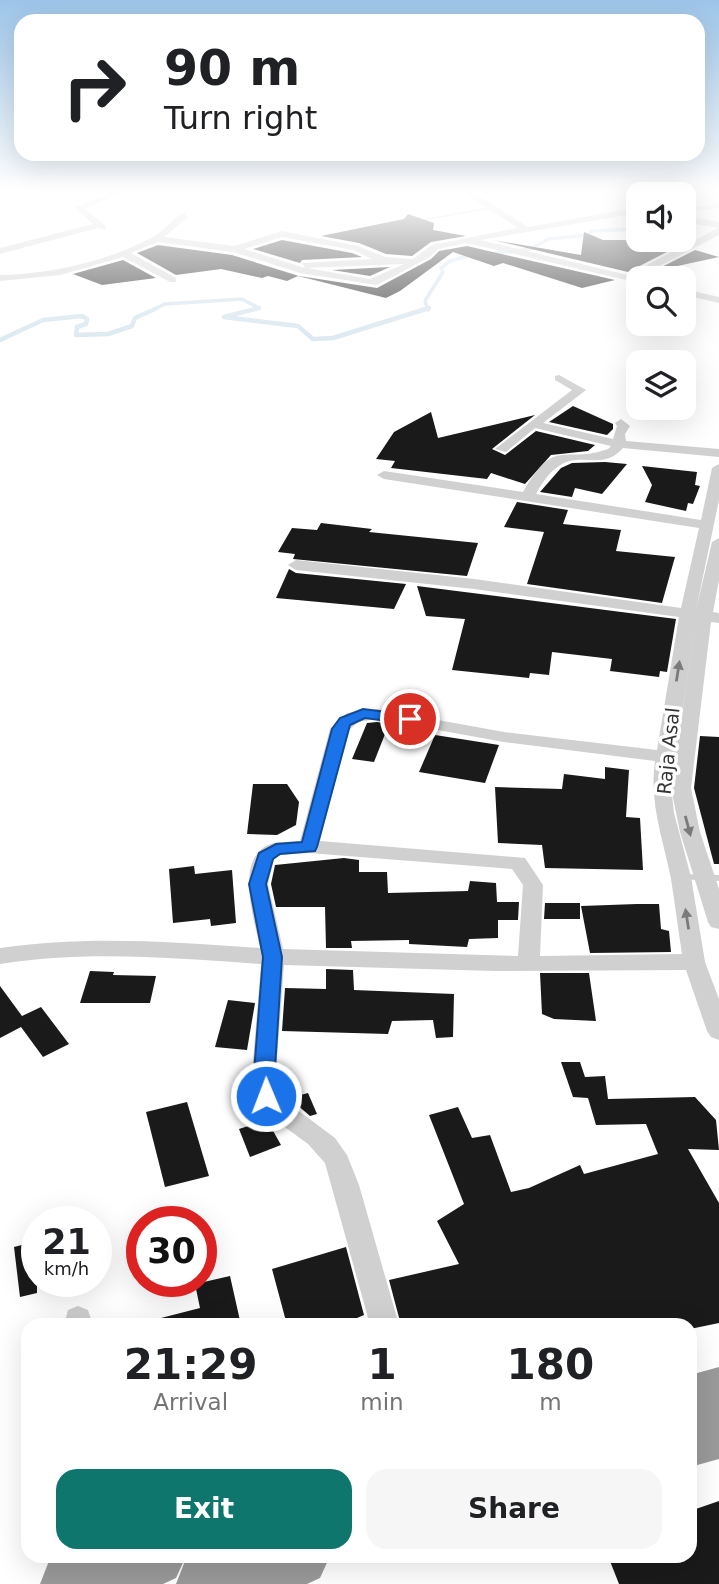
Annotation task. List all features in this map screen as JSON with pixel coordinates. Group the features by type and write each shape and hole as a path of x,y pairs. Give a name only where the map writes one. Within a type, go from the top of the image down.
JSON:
{"highway":[{"path":"697,1400 719,1394"},
{"path":"697,1436 719,1430"},
{"path":"208,1584 276,1563"}],"street":[{"path":"0,278 32,277 82,264"},
{"path":"143,264 173,280"},
{"path":"279,264 374,283 409,264"},
{"path":"288,267 330,264"},
{"path":"561,264 626,277"},
{"path":"696,295 719,300"},
{"path":"501,449 580,390 559,378"},
{"path":"620,444 619,434 624,426 621,423"},
{"path":"533,424 620,444 719,453"},
{"path":"527,498 544,467 551,461 565,456 608,454 620,444"},
{"name":"Raja Asal","path":"719,468 706,526 704,617 665,757 661,799 681,877 694,962 719,1031"},
{"path":"384,475 706,526"},
{"name":"Raja Asal","path":"719,542 704,617 681,788 690,832 712,878 719,922"},
{"path":"296,565 474,584 704,617"},
{"path":"309,847 339,729 345,722 363,714 396,716 504,737 665,757"},
{"path":"382,1318 345,1182 334,1156 323,1143 273,1106 266,1096 264,1085 273,957 258,884 265,856 276,849 309,847 518,863 533,885 529,962"},
{"path":"0,956 85,945 273,957 694,962"}],"lane":[{"path":"681,877 712,878"}],"building":[{"path":"109,264 130,264 156,278 102,285 73,274"},
{"path":"156,264 260,264 299,276 377,288 422,264 437,264 386,298 298,276 287,281 221,269 176,275"},
{"path":"506,264 545,264 615,280 582,288"},
{"path":"594,264 644,264 626,266 626,272"},
{"path":"668,264 687,264 677,266 664,266"},
{"path":"390,267 370,276 332,270"},
{"path":"573,406 613,424 613,429 607,435 549,422"},
{"path":"431,412 438,438 535,415 492,449 505,455 536,431 595,445 588,451 551,455 525,484 491,473 487,479 391,468 395,461 376,459 394,432"},
{"path":"572,463 627,464 602,494 575,488 572,497 540,492 561,468"},
{"path":"642,466 697,472 695,485 700,486 693,504 688,503 686,511 645,502 652,485"},
{"path":"517,502 568,510 563,524 621,530 616,551 675,557 662,603 527,584 544,532 504,527"},
{"path":"321,523 372,529 369,532 478,543 467,576 293,559 295,554 278,552 292,528 317,530"},
{"path":"289,569 296,573 406,584 394,609 276,598"},
{"path":"417,586 676,619 667,672 660,671 659,677 610,671 612,659 552,652 549,675 530,673 529,678 452,670 465,619 426,616"},
{"path":"367,723 389,724 374,762 352,759"},
{"path":"435,735 499,745 485,783 419,772"},
{"path":"700,736 719,737 719,864 714,864 694,788"},
{"path":"605,767 629,770 626,817 640,818 643,870 545,868 542,845 498,843 495,787 562,789 564,774 605,779"},
{"path":"253,784 287,784 299,802 296,825 277,835 247,834"},
{"path":"344,858 359,860 359,872 387,872 388,893 468,891 470,881 496,883 497,902 519,902 518,920 498,920 498,938 469,939 467,947 409,944 409,940 351,941 352,948 326,948 325,907 276,907 271,884 275,865"},
{"path":"194,866 195,874 232,870 236,923 211,926 210,919 173,923 169,869"},
{"path":"545,903 580,903 580,919 544,919"},
{"path":"659,904 661,929 669,931 671,952 590,953 581,906"},
{"path":"326,969 353,970 354,990 454,994 453,1037 436,1038 433,1020 392,1021 388,1034 282,1031 285,988 326,989"},
{"path":"90,971 114,972 113,975 156,976 150,1003 80,1003"},
{"path":"540,973 589,973 596,1021 554,1019 542,1014"},
{"path":"0,986 22,1016 41,1007 69,1044 43,1057 21,1027 0,1038"},
{"path":"228,1000 255,1003 247,1050 215,1047"},
{"path":"561,1062 580,1062 585,1077 605,1076 608,1099 695,1097 716,1120 719,1150 688,1149 719,1203 719,1323 697,1328 697,1318 399,1318 389,1280 459,1264 437,1221 464,1204 429,1115 458,1107 472,1138 490,1135 511,1192 529,1188 580,1165 584,1174 658,1154 646,1124 596,1125 588,1098 573,1097"},
{"path":"308,1093 317,1114 310,1116 289,1098"},
{"path":"187,1102 209,1176 165,1187 146,1112"},
{"path":"267,1120 281,1145 250,1157 239,1129"},
{"path":"21,1245 20,1297 14,1247"},
{"path":"346,1247 364,1315 357,1318 285,1318 272,1269"},
{"path":"230,1276 239,1318 161,1318 200,1308 198,1297 217,1297 217,1279"},
{"path":"719,1501 719,1584 619,1584 611,1563 697,1563 697,1509"}],"waterway":[{"path":"427,308 425,301 443,272 441,268 446,264"},
{"path":"157,308 165,304 242,299 259,308"},
{"path":"0,340 43,320 82,316 87,319 86,324 77,327 76,335 108,334 132,326 135,318 157,308"},
{"path":"153,310 157,308"},
{"path":"252,310 259,308"},
{"path":"259,308 224,317 298,326 313,339 333,338 427,308"}],"route":[{"path":"266,1096 264,1085 273,957 258,884 265,856 276,849 309,847 339,729 345,722 363,714 410,719"}]}
